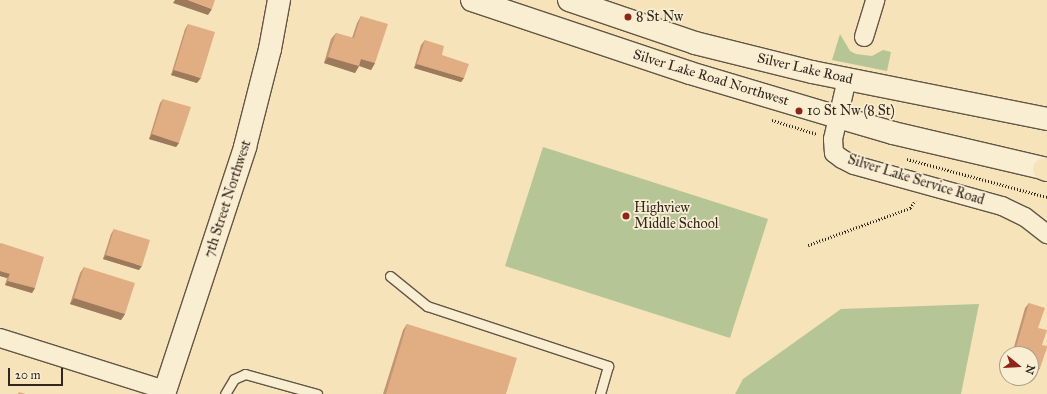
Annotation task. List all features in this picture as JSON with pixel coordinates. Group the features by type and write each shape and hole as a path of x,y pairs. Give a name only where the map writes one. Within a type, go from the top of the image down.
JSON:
{"main road":[{"name":"7th Street Northwest","path":"169,393 245,147 270,49 279,0"},
{"name":"Silver Lake Road Northwest","path":"472,0 690,73 838,117 893,133 1046,169"},
{"name":"Silver Lake Road","path":"569,0 695,43 847,79 1047,119"}],"street":[{"path":"864,37 875,0"},
{"name":"Silver Lake Service Road","path":"847,79 833,139 834,153 854,165 1002,206 1025,217 1047,234"},
{"path":"0,338 169,393"}],"lane":[{"path":"390,276 427,306 608,366 600,394"},
{"path":"225,394 234,380 245,374 317,394"}],"path":[{"path":"905,158 1047,197"},
{"path":"808,245 910,208 916,198"}],"green space":[{"path":"840,34 850,51 856,54 872,56 883,50 891,52 887,71 832,60"},
{"path":"543,147 768,219 730,338 505,266"},
{"path":"979,304 961,394 735,394 743,379 841,309"}],"building":[{"path":"188,0 215,0 212,9"},
{"path":"361,16 388,24 375,63 361,59 359,66 328,57 336,33 354,38"},
{"path":"188,24 215,32 201,78 174,70"},
{"path":"425,40 444,46 442,55 469,64 464,78 417,64"},
{"path":"163,99 191,107 179,143 152,134"},
{"path":"114,229 150,240 142,266 106,255"},
{"path":"1,243 44,257 35,288 8,281 10,274 0,271"},
{"path":"84,267 135,283 125,314 74,298"},
{"path":"1029,303 1045,308 1038,328 1047,330 1042,345 1047,346 1047,348 1040,368 1039,346 1016,346"},
{"path":"407,324 517,358 506,394 386,394"}],"place":[{"name":"8 St Nw","path":"628,17"},
{"name":"10 St Nw (8 St)","path":"799,111"},
{"name":"Highview Middle School","path":"626,216"}]}
